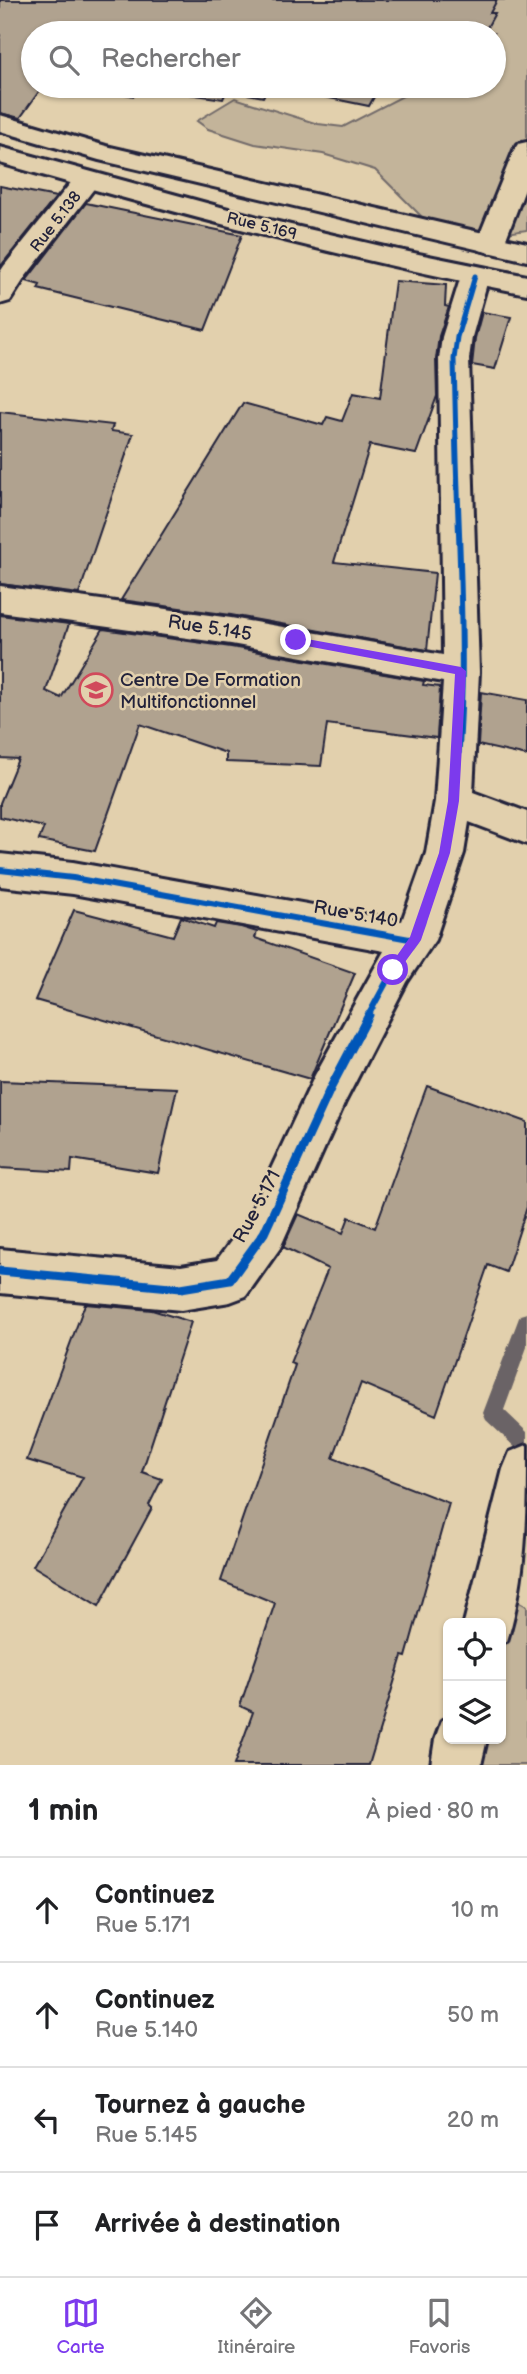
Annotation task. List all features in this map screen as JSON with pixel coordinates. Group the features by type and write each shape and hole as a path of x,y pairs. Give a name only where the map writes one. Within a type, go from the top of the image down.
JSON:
{"street":[{"name":"Rue 5.169","path":"0,123 482,260 527,285"},
{"name":"Rue 5.140","path":"0,870 73,878 415,940 444,853 454,801 461,671 454,359 457,337 482,260 527,150"},
{"name":"Rue 5.169","path":"0,155 87,181 264,226 482,260 527,252"},
{"name":"Rue 5.138","path":"0,295 14,272 87,181"},
{"name":"Rue 5.145","path":"0,598 139,615 296,640 461,671"},
{"path":"454,801 527,828"},
{"name":"Rue 5.171","path":"0,1271 181,1288 230,1280 264,1233 330,1089 393,970 415,940"},
{"path":"490,1618 527,1469"}],"shaded area":[{"path":"486,0 527,0 527,230 500,234 433,228 375,170 323,154 255,144 208,129 197,121 235,98 318,124 343,127 399,98 506,98 506,21 486,21"},
{"path":"512,1598 527,1606 527,1765 481,1765 485,1744 506,1744 506,1631"}],"building":[{"path":"0,0 497,0 490,13 495,13 491,21 21,21 21,98 34,98 20,118 0,113"},
{"path":"330,98 373,98 369,106"},
{"path":"0,186 56,197 0,267"},
{"path":"86,203 242,235 205,330 38,289 40,285 26,281"},
{"path":"395,281 446,285 445,306 449,307 439,336 436,359 437,396 416,454 370,445 334,562 435,573 427,650 231,615 121,600 243,403 323,425 327,417 342,421 353,393 380,398"},
{"path":"482,312 511,317 495,369 472,365"},
{"path":"0,412 113,425 111,431 133,434 79,594 0,584"},
{"path":"0,615 69,624 46,691 61,698 103,629 231,647 424,681 423,685 440,687 437,738 327,724 321,766 226,762 226,753 140,724 95,851 39,840 44,827 0,817 0,803 18,759 0,758"},
{"path":"481,692 527,700 527,756 478,745"},
{"path":"74,910 173,936 181,917 214,928 216,923 241,927 257,932 255,938 355,973 310,1079 35,1000"},
{"path":"0,1081 177,1088 158,1173 72,1159 71,1172 0,1168"},
{"path":"427,1086 527,1122 527,1207 506,1272 488,1265 436,1415 361,1383 333,1458 449,1503 406,1657 402,1656 369,1765 234,1765 253,1712 240,1706 275,1603 221,1581 295,1365 290,1363 328,1269 283,1247 298,1214 343,1233 349,1217 375,1228"},
{"path":"85,1304 152,1310 191,1322 142,1472 162,1479 149,1505 152,1508 99,1606 33,1566 83,1477 27,1460"}],"waterway":[{"path":"527,1322 493,1413 527,1445"}],"cycle path":[{"path":"0,870 73,878 415,940 445,853 454,801 461,672 454,359 457,337 475,276"},
{"path":"0,1271 181,1288 230,1280 264,1233 330,1089 393,970 415,940"}],"place":[{"name":"Centre De Formation Multifonctionnel","path":"96,690"}],"route":[{"path":"296,640 461,671 454,801 444,853 415,940 393,970"}]}
